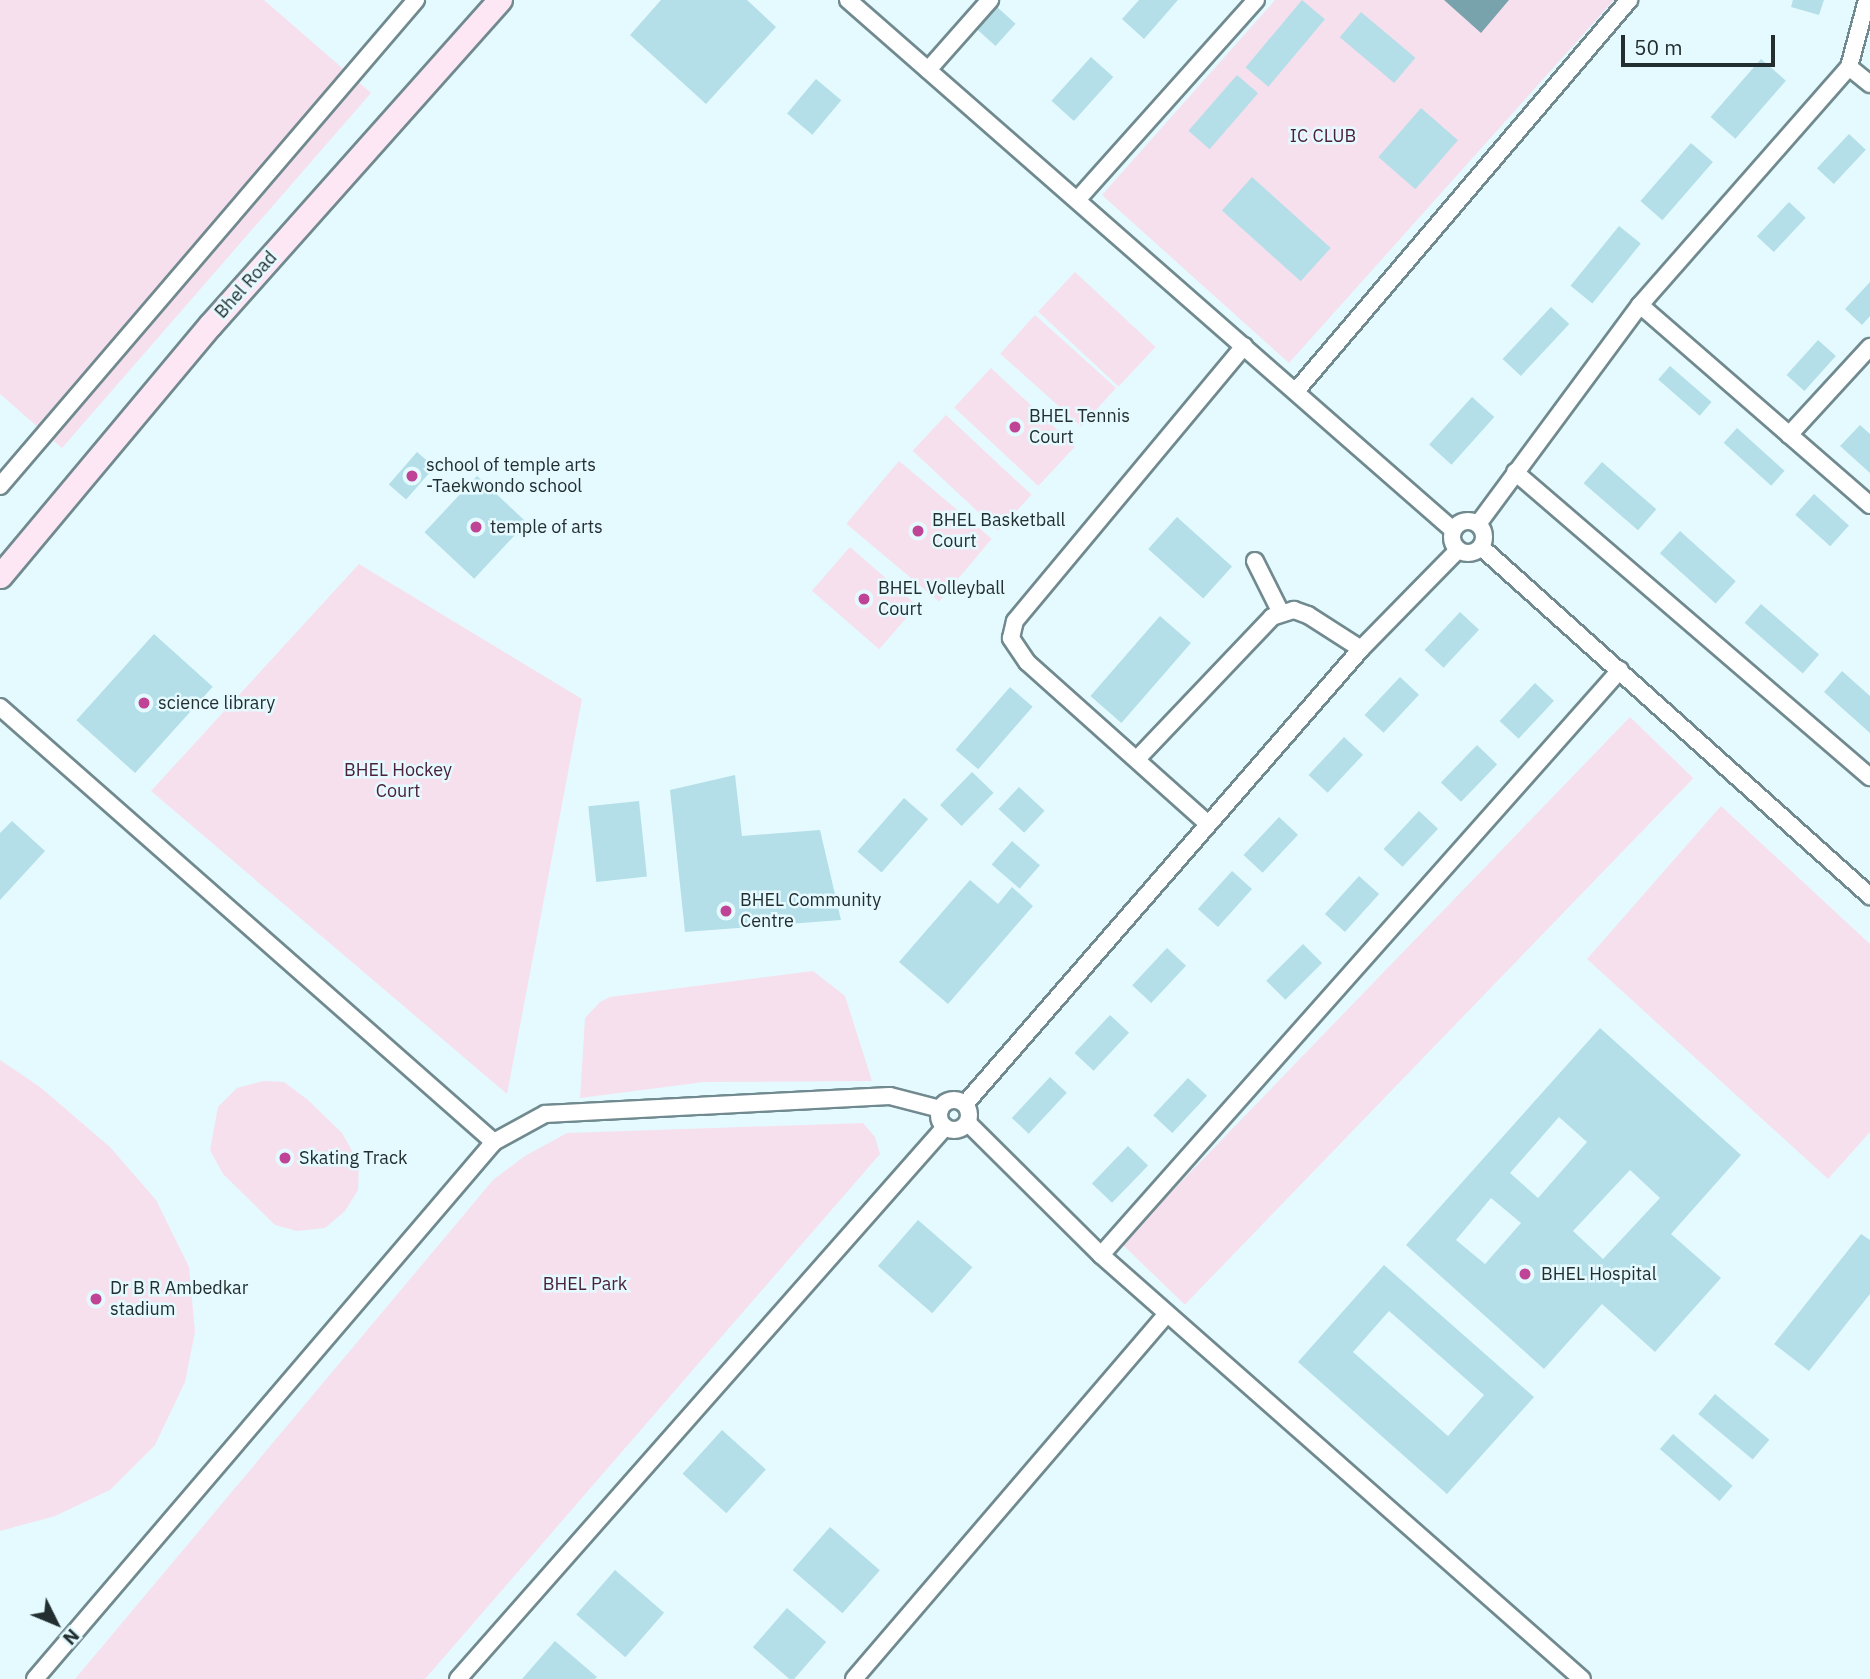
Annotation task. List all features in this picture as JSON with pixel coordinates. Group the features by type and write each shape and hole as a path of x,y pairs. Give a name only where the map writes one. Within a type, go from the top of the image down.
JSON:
{"street":[{"path":"0,486 416,0"},
{"name":"Bhel Road","path":"0,576 210,325 500,0"},
{"path":"848,0 1453,530 1458,550"},
{"path":"928,69 990,0"},
{"path":"1077,199 1256,0"},
{"path":"1296,391 1629,0"},
{"path":"1478,524 1640,305 1849,67 1867,0"},
{"path":"1849,67 1870,84"},
{"path":"1640,305 1870,505"},
{"path":"1208,822 1027,662 1011,638 1015,621 1244,346"},
{"path":"1789,435 1870,346"},
{"path":"1516,472 1870,777"},
{"path":"1453,530 1467,521 1478,524 1485,538 1481,547 1467,554 1458,550"},
{"path":"1481,547 1870,896"},
{"path":"965,1104 1361,649 1458,550"},
{"path":"1255,561 1281,612"},
{"path":"1137,759 1262,626 1281,612 1308,615 1361,649"},
{"path":"1101,1255 1620,670"},
{"path":"0,706 494,1142"},
{"path":"35,1679 494,1142 545,1114 890,1096 940,1109"},
{"path":"940,1109 951,1100 965,1104 970,1113 968,1123"},
{"path":"940,1109 945,1127"},
{"path":"968,1123 1101,1255 1582,1679"},
{"path":"945,1127 954,1130 968,1123"},
{"path":"458,1679 945,1127"},
{"path":"854,1679 1167,1314"}],"green space":[{"path":"0,0 264,0 371,93 62,448 0,394"},
{"name":"IC CLUB","path":"1275,0 1614,0 1289,363 1102,195"},
{"name":"BHEL Tennis Court","path":"1075,272 1155,347 1119,387 1038,311"},
{"name":"BHEL Tennis Court","path":"1035,315 1116,388 1081,427 1000,354"},
{"name":"BHEL Tennis Court","path":"991,368 1075,446 1038,486 954,407"},
{"name":"BHEL Tennis Court","path":"946,415 1032,495 998,531 913,451"},
{"name":"BHEL Basketball Court","path":"899,461 992,539 939,602 846,524"},
{"name":"BHEL Volleyball Court","path":"850,547 917,605 879,649 812,591"},
{"name":"BHEL Hockey Court","path":"359,564 582,699 507,1094 151,791"},
{"path":"1630,717 1693,778 1185,1305 1122,1244"},
{"path":"1721,806 1870,944 1870,1132 1828,1179 1587,959"},
{"path":"813,971 845,996 872,1081 704,1082 580,1098 585,1018 600,1002 610,997"},
{"name":"Dr B R Ambedkar stadium","path":"0,1060 40,1087 110,1147 156,1200 189,1267 195,1332 185,1382 155,1445 110,1490 55,1516 0,1531"},
{"name":"Skating Track","path":"263,1081 284,1082 308,1100 342,1133 359,1163 358,1190 345,1211 325,1228 297,1231 275,1225 223,1174 210,1150 218,1107 237,1088"},
{"name":"BHEL Park","path":"863,1123 875,1137 880,1154 425,1679 75,1679 493,1180 525,1156 567,1133"}],"water":[{"path":"1444,0 1509,0 1481,33"}],"building":[{"path":"661,0 747,0 776,27 706,104 630,35"},
{"path":"1139,0 1178,0 1144,39 1122,19"},
{"path":"1302,0 1325,19 1268,87 1245,67"},
{"path":"1793,0 1824,0 1819,15 1791,7"},
{"path":"997,7 1016,24 996,46 977,29"},
{"path":"1361,12 1415,58 1394,83 1340,37"},
{"path":"1091,57 1113,77 1074,121 1052,101"},
{"path":"1761,59 1786,81 1735,139 1710,117"},
{"path":"1237,75 1258,93 1210,149 1188,131"},
{"path":"816,79 841,100 812,135 787,113"},
{"path":"1421,108 1458,140 1415,189 1378,157"},
{"path":"1849,134 1866,150 1834,184 1817,168"},
{"path":"1691,143 1713,162 1662,220 1640,201"},
{"path":"1252,177 1331,248 1301,281 1222,210"},
{"path":"1789,202 1806,218 1774,252 1757,236"},
{"path":"1619,226 1641,244 1592,303 1571,286"},
{"path":"1870,282 1870,316 1862,325 1845,309"},
{"path":"1551,307 1569,324 1521,376 1503,359"},
{"path":"1818,340 1836,356 1804,391 1787,375"},
{"path":"1670,366 1712,402 1700,416 1658,380"},
{"path":"1472,397 1494,417 1451,465 1429,445"},
{"path":"1860,425 1870,434 1870,473 1840,446"},
{"path":"1737,428 1785,471 1771,486 1724,443"},
{"name":"school of temple arts -Taekwondo school","path":"417,452 434,467 406,500 389,484"},
{"path":"1602,462 1656,509 1638,530 1584,483"},
{"name":"temple of arts","path":"477,476 527,522 474,579 424,532"},
{"path":"1814,494 1849,525 1830,546 1795,515"},
{"path":"1177,517 1232,567 1203,598 1148,549"},
{"path":"1680,531 1736,581 1716,603 1660,553"},
{"path":"1761,604 1819,655 1803,673 1745,623"},
{"path":"1460,612 1479,630 1444,668 1425,650"},
{"path":"1160,616 1191,643 1121,723 1090,696"},
{"name":"science library","path":"154,634 213,687 135,773 76,720"},
{"path":"1842,671 1870,696 1870,733 1824,692"},
{"path":"1400,677 1419,695 1384,733 1365,715"},
{"path":"1535,683 1554,701 1519,739 1500,721"},
{"path":"1010,687 1033,707 978,769 956,750"},
{"path":"1344,737 1363,755 1328,793 1309,775"},
{"path":"1477,745 1497,764 1461,802 1441,782"},
{"path":"972,772 994,793 962,826 940,805"},
{"path":"735,775 742,836 820,830 841,920 685,932 670,790"},
{"path":"1019,787 1045,811 1024,833 999,809"},
{"path":"904,798 928,819 882,873 857,852"},
{"path":"639,801 647,877 596,882 588,806"},
{"path":"1419,811 1438,829 1403,867 1384,849"},
{"path":"1279,817 1298,835 1263,873 1244,855"},
{"path":"12,821 45,851 0,900 0,833"},
{"path":"1012,841 1040,865 1020,889 992,864"},
{"path":"1232,871 1252,889 1218,927 1198,909"},
{"path":"1359,876 1379,894 1345,932 1325,914"},
{"path":"970,880 998,904 1012,887 1033,906 948,1004 899,962"},
{"path":"1303,944 1322,963 1285,1000 1266,981"},
{"path":"1167,948 1186,966 1151,1003 1132,985"},
{"path":"1110,1015 1129,1033 1094,1071 1075,1053"},
{"path":"1600,1028 1741,1155 1671,1234 1721,1278 1655,1352 1602,1304 1544,1369 1406,1245","holes":["1559,1117 1587,1142 1538,1198 1510,1173","1630,1170 1660,1198 1603,1259 1573,1231","1491,1198 1521,1223 1485,1264 1456,1240"]},
{"path":"1050,1077 1067,1093 1029,1134 1012,1118"},
{"path":"1188,1078 1207,1096 1172,1133 1153,1115"},
{"path":"1128,1146 1148,1165 1112,1203 1092,1183"},
{"path":"918,1220 972,1267 932,1313 878,1266"},
{"path":"1861,1234 1870,1240 1870,1294 1809,1371 1774,1344"},
{"path":"1384,1265 1534,1397 1447,1494 1298,1362","holes":["1389,1311 1484,1395 1448,1436 1353,1352"]},
{"path":"1715,1394 1769,1440 1753,1460 1698,1414"},
{"path":"722,1430 766,1469 726,1513 683,1474"},
{"path":"1673,1434 1733,1486 1720,1501 1660,1449"},
{"path":"830,1527 880,1570 842,1613 793,1570"},
{"path":"615,1570 664,1613 625,1657 576,1615"},
{"path":"787,1608 826,1642 794,1679 789,1679 753,1647"},
{"path":"555,1641 597,1677 522,1679"}],"place":[{"name":"BHEL Tennis Court","path":"1015,427"},
{"name":"school of temple arts -Taekwondo school","path":"412,476"},
{"name":"temple of arts","path":"476,527"},
{"name":"BHEL Basketball Court","path":"918,531"},
{"name":"BHEL Volleyball Court","path":"864,599"},
{"name":"science library","path":"144,703"},
{"name":"BHEL Community Centre","path":"726,911"},
{"name":"Skating Track","path":"285,1158"},
{"name":"BHEL Hospital","path":"1525,1274"},
{"name":"Dr B R Ambedkar stadium","path":"96,1299"}]}
